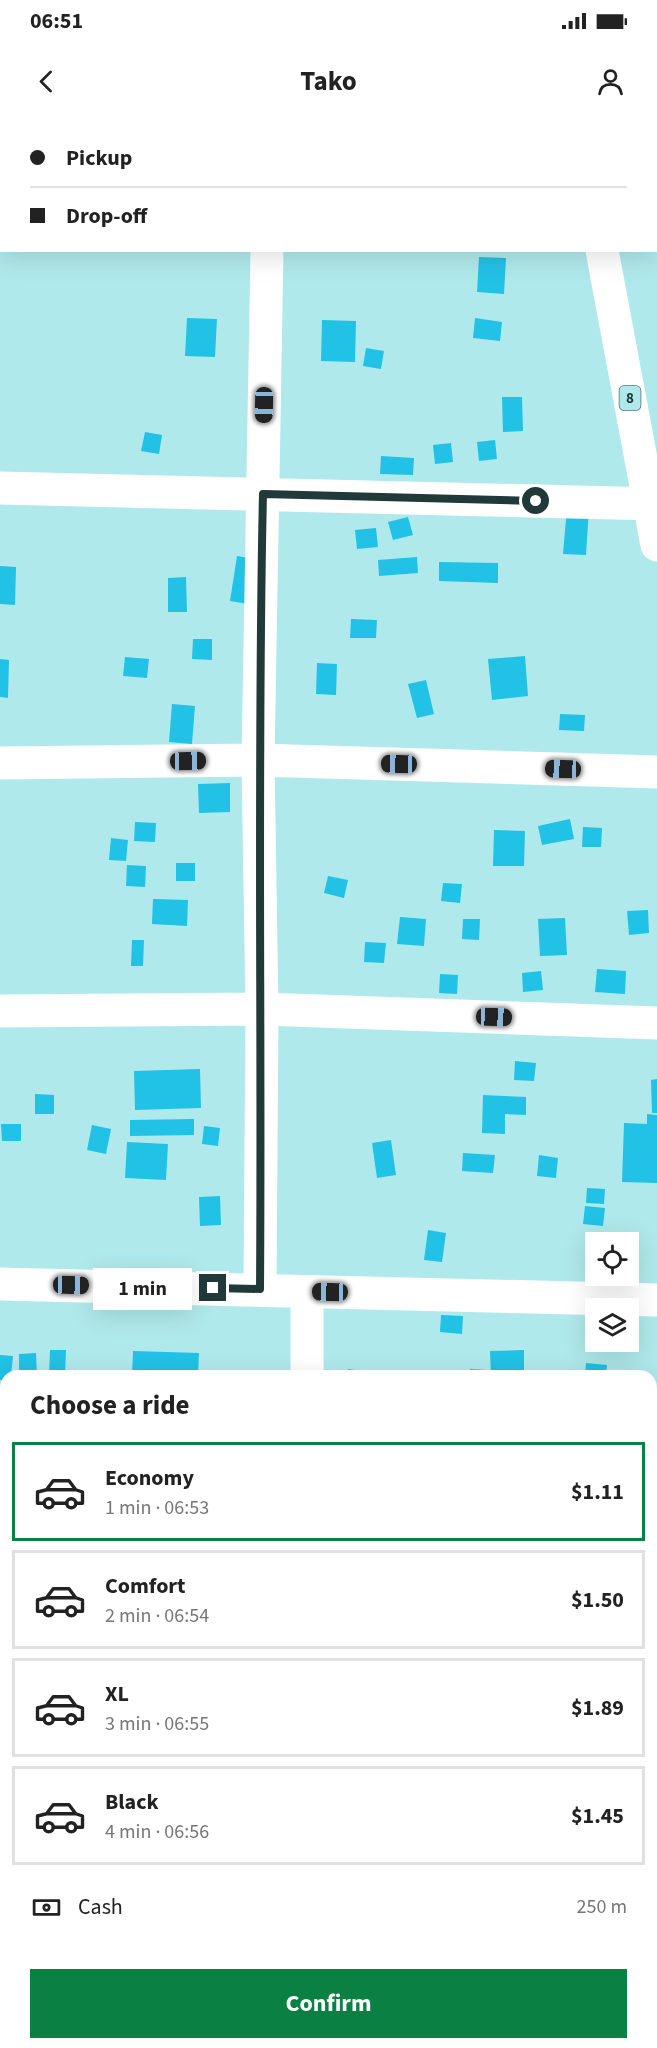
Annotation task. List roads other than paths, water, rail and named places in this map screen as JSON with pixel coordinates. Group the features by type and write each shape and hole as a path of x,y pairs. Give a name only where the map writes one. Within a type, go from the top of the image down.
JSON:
{"street":[{"path":"260,1289 262,1009 258,760 267,252"},
{"name":"8","path":"602,252 653,504 657,545"},
{"path":"0,488 653,504"},
{"path":"0,764 258,760 657,772"},
{"path":"0,1011 262,1009 657,1023"},
{"path":"0,1284 657,1300"},
{"path":"307,1292 307,1370"}]}
